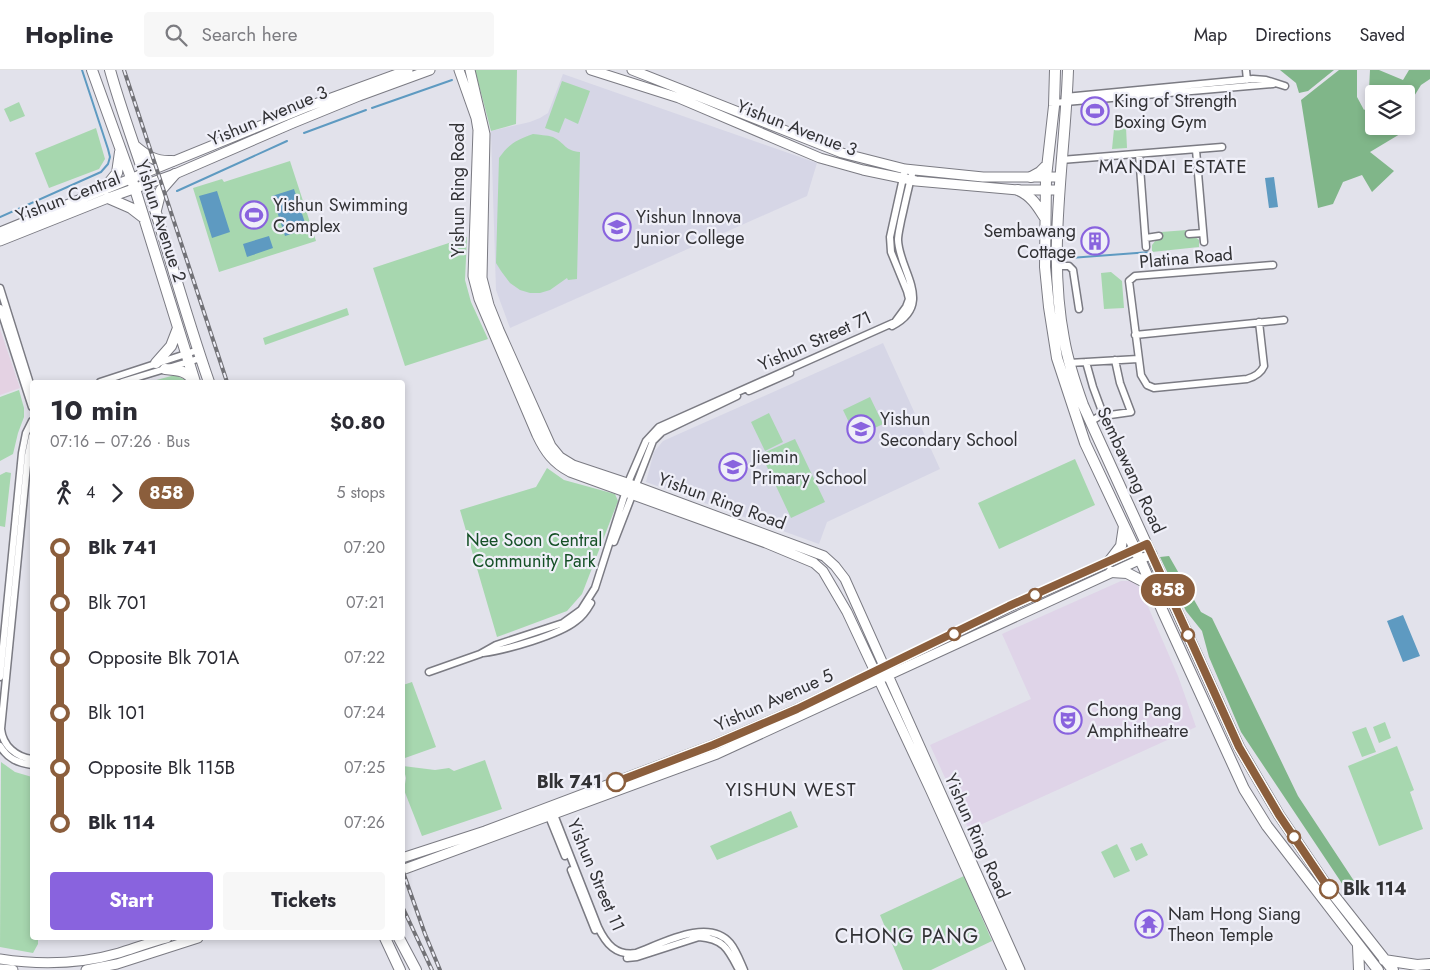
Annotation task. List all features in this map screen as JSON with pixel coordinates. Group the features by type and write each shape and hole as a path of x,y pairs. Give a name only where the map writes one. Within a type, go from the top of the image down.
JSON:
{"main road":[{"name":"Yishun Avenue 2","path":"92,70 145,219 194,380"},
{"name":"Yishun Avenue 2","path":"110,70 148,185 178,291 208,380"},
{"name":"Yishun Avenue 3","path":"144,173 304,108 408,70"},
{"name":"Yishun Avenue 3","path":"148,185 311,115 430,70"},
{"name":"Yishun Ring Road","path":"459,70 478,130 473,276 478,299 537,435 549,457 559,466 570,472 630,489 824,556 835,566 845,580 1020,970"},
{"name":"Yishun Ring Road","path":"470,70 485,134 482,278 489,305 543,431 557,454 564,461 814,563 823,571 838,595 934,796 1012,970"},
{"name":"Yishun Avenue 3","path":"592,70 679,98 820,158 908,175 1018,190 1058,190"},
{"name":"Yishun Avenue 3","path":"632,70 842,153 908,175 1060,177"},
{"name":"Sembawang Road","path":"1055,70 1054,100 1046,177 1045,267 1048,299 1058,358 1085,443 1244,789 1267,826 1378,970"},
{"name":"Sembawang Road","path":"1068,70 1058,190 1057,266 1060,313 1069,363 1090,422 1239,747 1279,815 1329,889 1393,970"},
{"path":"134,146 152,159 172,161"},
{"path":"120,148 117,173 106,194 131,208 145,219"},
{"path":"1031,177 1040,172 1047,164"},
{"name":"Yishun Central","path":"0,241 106,194 144,173"},
{"path":"156,211 161,190 175,174"},
{"name":"Yishun Central","path":"0,232 106,194 148,185"},
{"path":"1018,190 1033,200 1046,218"},
{"path":"178,328 160,366 184,372 193,380"},
{"path":"1124,526 1121,546 1110,568 1127,573 1152,586"},
{"name":"Yishun Avenue 5","path":"405,857 550,812 717,754 886,671 1009,606 1110,568 1149,549"},
{"name":"Yishun Avenue 5","path":"405,869 550,812"},
{"path":"0,960 58,966 118,953 160,940"},
{"path":"86,970 117,964 192,940"},
{"path":"386,940 400,970"},
{"path":"401,940 414,968"},
{"path":"1358,946 1358,970"},
{"path":"1384,960 1430,965"},
{"path":"1426,970 1430,965"},
{"path":"0,969 13,970"}],"street":[{"path":"1246,70 1247,80"},
{"path":"1054,100 1247,80 1266,80 1282,85 1084,98"},
{"path":"1061,160 1222,147"},
{"path":"1196,150 1204,242"},
{"path":"1139,154 1146,247"},
{"name":"Yishun Street 71","path":"630,489 652,441 662,432 900,322 907,315 914,298 913,288 898,239 908,175"},
{"name":"Yishun Street 71","path":"630,489 646,441 659,427 895,322 906,307 909,299 891,252 890,237 908,175"},
{"path":"1189,234 1203,233"},
{"path":"1146,238 1159,236"},
{"path":"891,252 900,249"},
{"name":"Platina Road","path":"1135,335 1129,284 1132,277 1273,265"},
{"path":"1057,266 1069,266 1073,270 1079,308"},
{"path":"0,288 30,380"},
{"path":"0,308 30,400"},
{"path":"1259,322 1264,366 1263,370 1250,378 1154,388 1143,381 1135,335 1259,322 1284,320"},
{"path":"108,380 199,354"},
{"path":"127,380 160,366 187,358"},
{"path":"1069,363 1138,359"},
{"path":"1090,422 1103,416 1131,412 1120,383 1115,360"},
{"path":"1086,362 1092,387 1103,416"},
{"path":"0,677 22,453 26,433 30,425"},
{"path":"30,445 3,693 2,729 3,738 9,747 17,755 30,758"},
{"path":"429,672 480,654 498,651 555,633 571,625 584,614 597,592 630,489"},
{"path":"0,746 14,760 30,764"},
{"name":"Yishun Street 11","path":"550,812 594,929 600,941 609,951 627,958 638,957 699,937 708,938 721,942 727,948 740,970"},
{"name":"Yishun Street 11","path":"550,812 598,927 604,939 613,948 627,954 694,932 708,931 725,938 732,944 744,970"}],"shaded area":[{"name":"Yishun Innova Junior College","path":"563,74 817,163 807,196 510,328 496,290 491,131 530,122 548,113"},
{"path":"0,329 20,388 0,395"},
{"path":"883,343 940,469 827,522 819,544 646,482 654,452 663,441"},
{"path":"1121,581 1132,581 1140,588 1178,676 1196,727 969,830 930,745 1031,699 1002,634"}],"green space":[{"path":"475,70 517,70 516,124 491,131"},
{"path":"1280,70 1334,70 1308,91 1299,93 1296,83"},
{"path":"1339,70 1357,70 1357,97 1365,109 1365,135 1398,135 1370,152 1394,171 1372,192 1362,175 1343,182 1333,204 1318,208 1301,100"},
{"path":"1370,70 1379,70 1403,80 1409,70 1430,70 1430,79 1421,85 1415,95 1415,85 1369,85"},
{"path":"562,81 590,91 578,124 565,118 559,133 545,128"},
{"path":"19,102 25,116 10,122 4,109"},
{"path":"1126,127 1127,148 1112,149 1114,129"},
{"path":"96,128 105,159 99,169 49,188 35,153"},
{"path":"533,134 553,137 568,148 580,152 577,279 568,280 567,278 550,290 540,293 520,290 510,283 496,263 499,158 513,143"},
{"name":"Yishun Swimming Complex","path":"290,161 316,241 219,272 193,188 222,179 224,182"},
{"path":"1187,230 1188,237 1194,236 1199,240 1199,247 1152,252 1152,245 1156,240 1162,239 1161,232"},
{"path":"467,237 465,280 471,302 488,339 405,366 373,268"},
{"path":"1111,272 1122,281 1124,308 1104,309 1101,273"},
{"path":"347,308 349,315 265,345 263,338"},
{"path":"175,375 186,380 156,380"},
{"path":"19,390 24,408 24,417 13,454 0,461 0,397"},
{"path":"870,397 883,424 856,437 843,410"},
{"path":"769,413 783,442 765,451 751,422"},
{"path":"795,439 825,502 791,518 761,454"},
{"path":"1075,459 1095,505 999,549 978,503"},
{"name":"Nee Soon Central Community Park","path":"547,468 564,480 615,494 618,501 582,594 567,611 497,637 460,510 536,487"},
{"path":"6,472 11,473 5,527 0,526 0,475"},
{"path":"1169,556 1201,612 1212,618 1298,796 1358,887 1349,894 1241,732 1209,657 1202,631 1186,611 1160,557"},
{"path":"412,682 436,747 405,758 405,684"},
{"path":"1385,722 1391,738 1379,743 1373,727"},
{"path":"1366,727 1376,752 1362,757 1352,732"},
{"path":"1397,746 1414,790 1410,792 1423,829 1379,846 1348,766"},
{"path":"485,760 502,809 422,836 405,793 405,766 435,770 449,768 454,771"},
{"path":"1,762 15,772 30,776 30,940 38,940 38,944 33,953 0,947"},
{"path":"791,811 798,827 717,860 710,846"},
{"path":"1142,843 1148,855 1136,861 1130,848"},
{"path":"1117,844 1130,871 1114,878 1101,852"},
{"path":"964,876 992,941 931,970 903,970 880,915"}],"water":[{"path":"1274,177 1278,207 1269,208 1265,178"},
{"path":"294,189 307,229 285,236 272,196"},
{"path":"217,191 230,232 212,238 199,196"},
{"path":"269,236 273,248 247,257 243,244"},
{"path":"1403,615 1420,656 1403,662 1387,621"}],"waterway":[{"path":"0,217 101,172 108,164 110,157 108,149 82,70"},
{"path":"372,108 452,80"},
{"path":"304,133 366,110"},
{"path":"177,191 287,141"},
{"path":"1070,258 1150,252"}],"railway":[{"path":"124,70 226,380"},
{"path":"405,877 440,970"},
{"path":"405,912 432,970"}],"bus line":[{"name":"858","path":"616,782 713,745 797,709 1009,606 1147,544 1239,747 1279,815 1329,889"}],"place":[{"name":"King of Strength Boxing Gym","path":"1095,111"},
{"name":"Yishun Swimming Complex","path":"254,215"},
{"name":"Yishun Innova Junior College","path":"617,227"},
{"name":"Sembawang Cottage","path":"1095,241"},
{"name":"Yishun Secondary School","path":"861,429"},
{"name":"Jiemin Primary School","path":"733,467"},
{"name":"Chong Pang Amphitheatre","path":"1068,720"},
{"name":"Blk 741","path":"616,782"},
{"name":"Blk 114","path":"1329,889"},
{"name":"Nam Hong Siang Theon Temple","path":"1149,924"}],"district":[{"name":"MANDAI ESTATE","path":"1173,166"},
{"name":"YISHUN WEST","path":"791,789"},
{"name":"CHONG PANG","path":"907,936"}]}
